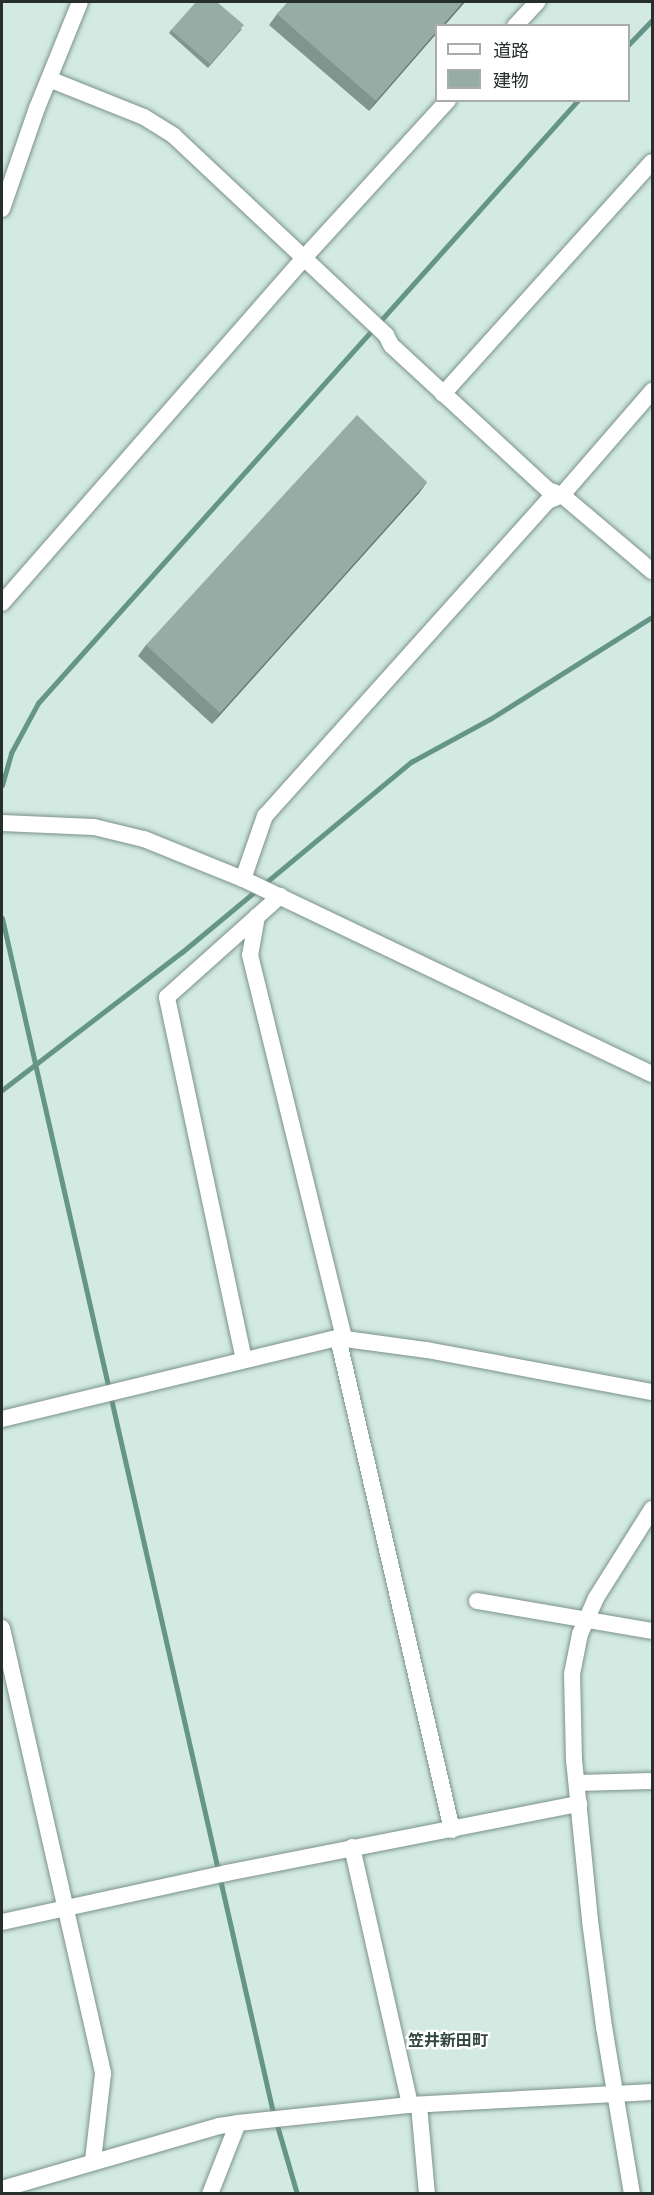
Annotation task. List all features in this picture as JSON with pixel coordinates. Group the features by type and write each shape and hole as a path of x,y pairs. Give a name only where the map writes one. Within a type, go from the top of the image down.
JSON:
{"street":[{"path":"2,209 49,79 80,2"},
{"path":"517,24 537,2"},
{"path":"49,79 144,117 174,136 386,335 391,345 548,490 562,495 652,571"},
{"path":"2,603 303,259 446,102"},
{"path":"443,394 652,162"},
{"path":"246,880 265,816 548,501 562,495 652,391"},
{"path":"4,823 94,827 144,839 246,880 652,1074"},
{"path":"244,1360 167,997 257,916 276,894"},
{"path":"257,916 250,955 341,1338 452,1830"},
{"path":"2,1419 341,1338 544,1370 652,1392"},
{"path":"632,2193 600,1995 577,1783 572,1674 580,1634 596,1598 652,1509"},
{"path":"477,1601 652,1631"},
{"path":"2,1628 64,1908 104,2074 93,2161"},
{"path":"577,1783 652,1781"},
{"path":"2,1922 352,1847 452,1830 579,1804"},
{"path":"352,1847 414,2105 427,2193"},
{"path":"2,2189 93,2161 238,2123 414,2105 652,2092"},
{"path":"210,2193 238,2123"}],"building":[{"path":"196,2 217,2 244,25 210,64 171,30"},
{"path":"288,2 463,2 444,24 435,24 435,33 376,101 277,14"},
{"path":"357,415 427,482 220,713 146,645"}],"waterway":[{"path":"630,43 652,20"},
{"path":"2,785 11,753 38,703 576,102"},
{"path":"2,1090 182,952 411,762 490,719 652,617"},
{"path":"2,918 272,2108 297,2194"}],"district":[{"name":"笠井新田町","path":"448,2040"}]}
